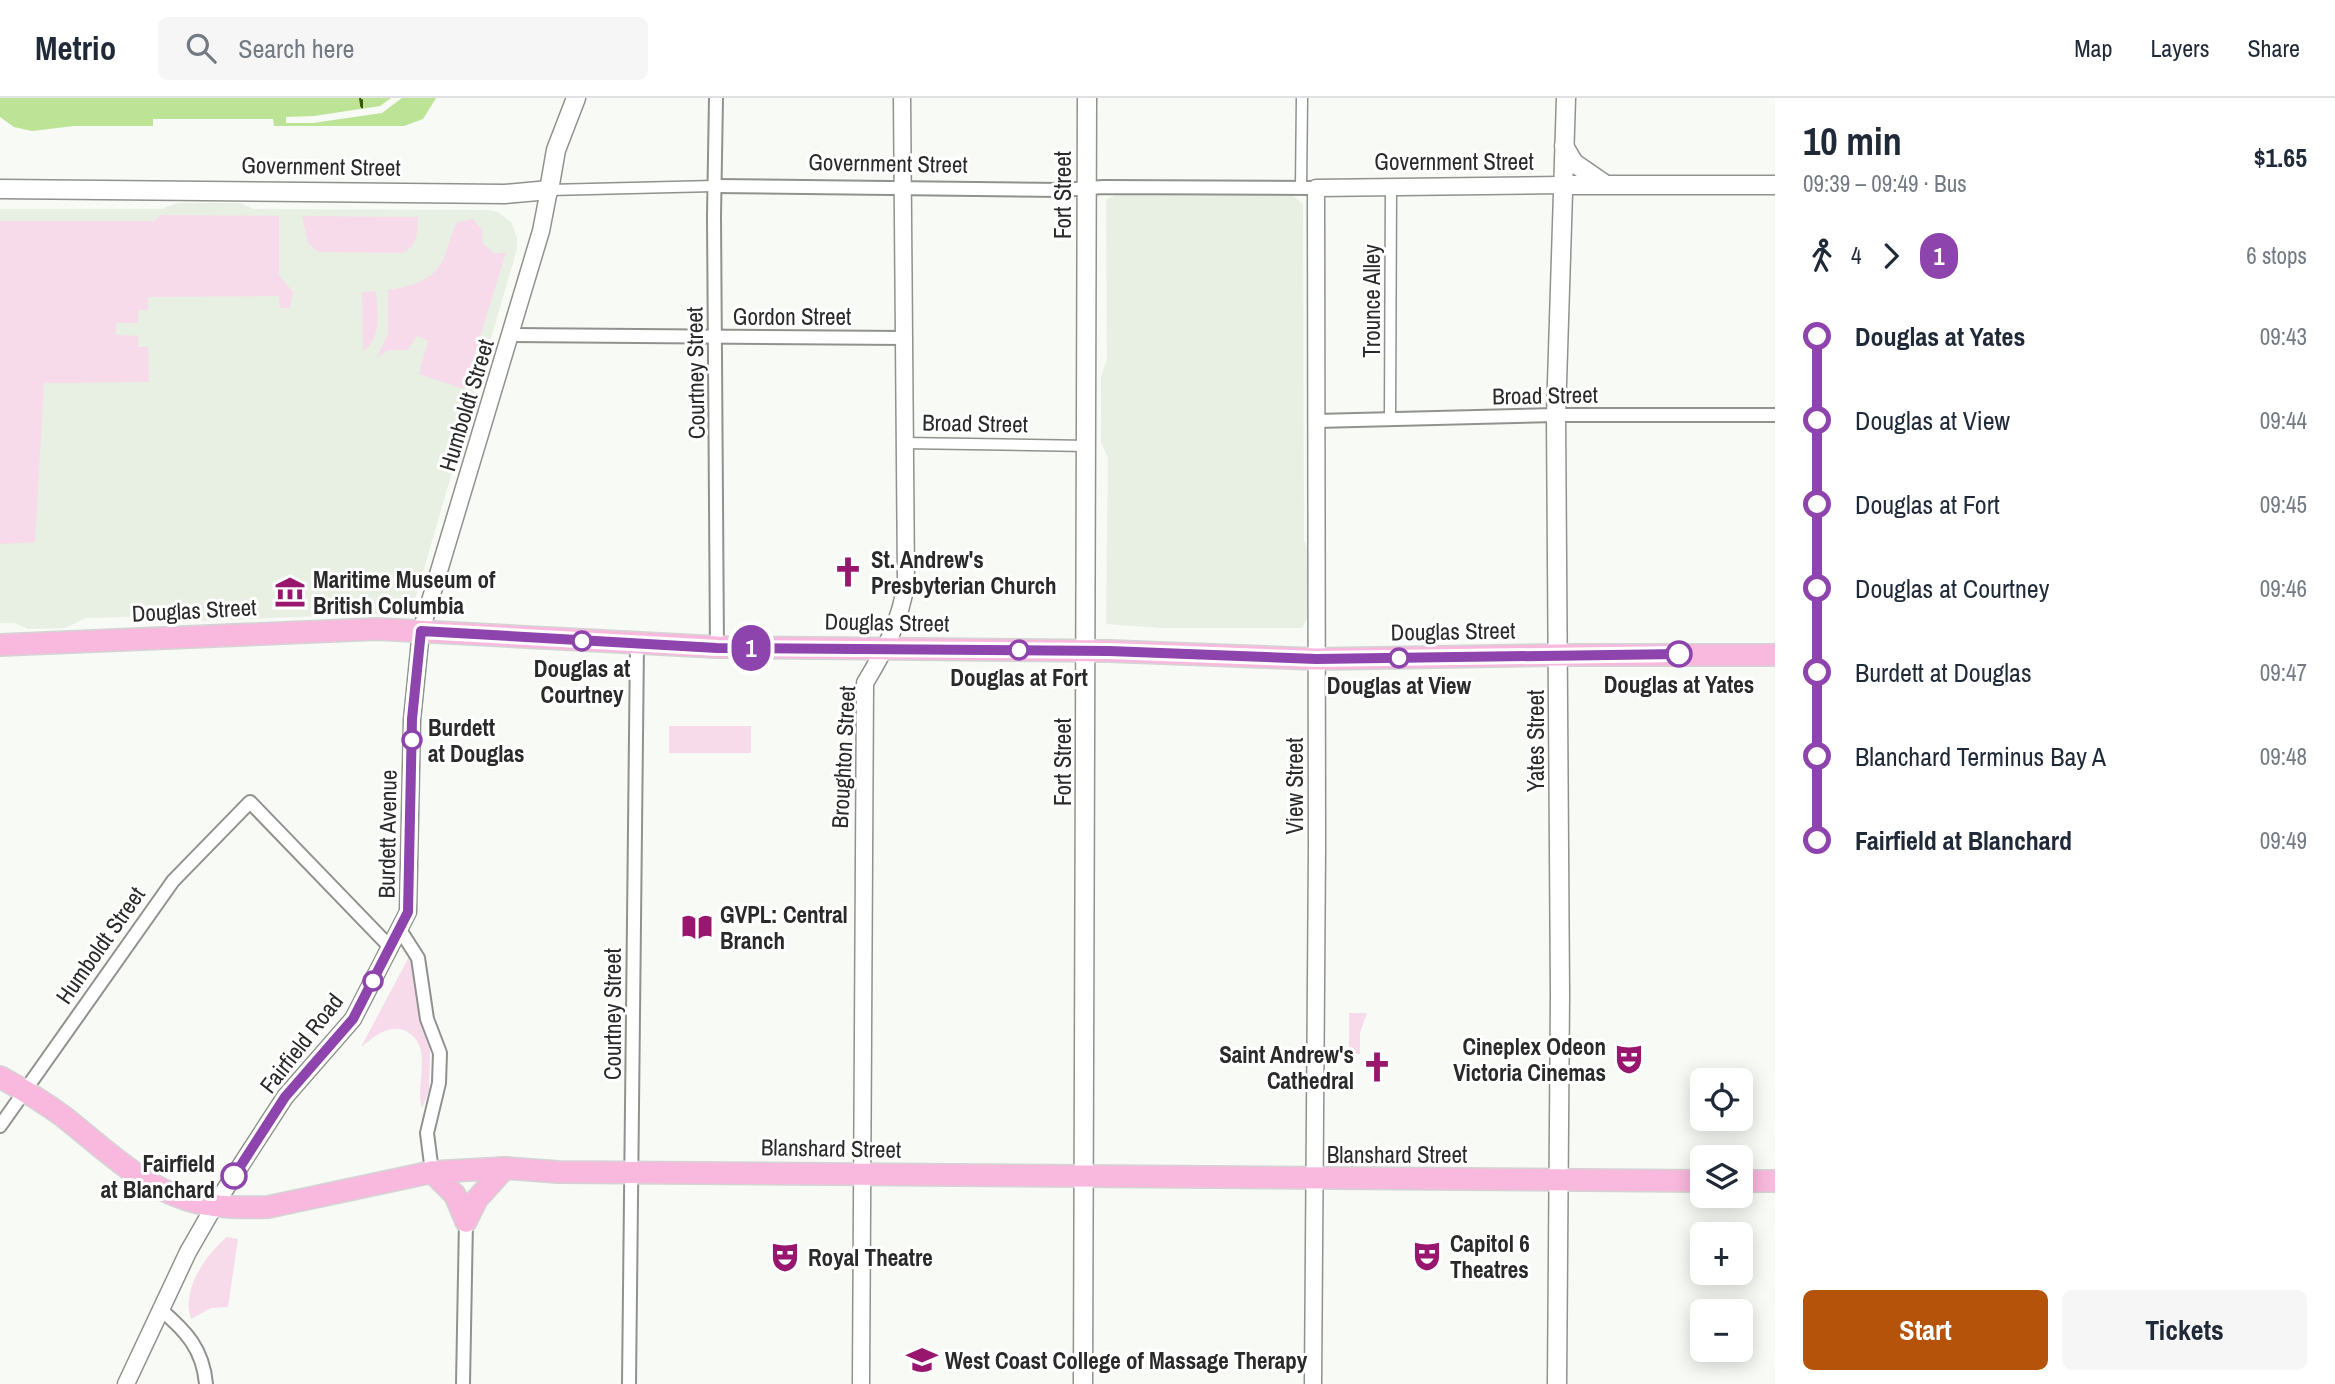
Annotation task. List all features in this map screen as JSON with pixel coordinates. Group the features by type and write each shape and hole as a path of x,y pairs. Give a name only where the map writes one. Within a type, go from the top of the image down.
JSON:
{"main road":[{"path":"549,190 556,150 576,98"},
{"name":"Fort Street","path":"1083,1384 1086,1178 1087,98"},
{"name":"Yates Street","path":"1557,1384 1559,655 1556,415 1566,98"},
{"path":"1564,146 1574,163 1590,177 1607,185"},
{"name":"Government Street","path":"1563,185 1775,185"},
{"name":"Government Street","path":"0,189 505,194 549,190"},
{"name":"Douglas Street","path":"0,645 318,630 421,631 717,648 887,648 1316,659 1559,655 1775,656"},
{"name":"Blanshard Street","path":"0,1077 25,1091 143,1179 189,1201 215,1205 268,1207 432,1172 505,1168 632,1173 1086,1178 1690,1181"},
{"path":"466,1221 477,1199 505,1168"},
{"path":"432,1172 456,1195 466,1221"},
{"path":"1753,1181 1775,1181"}],"street":[{"name":"Courtney Street","path":"716,98 714,186 717,648"},
{"name":"Broughton Street","path":"861,1384 861,959 865,683 887,648 902,610 906,582 902,98"},
{"path":"1302,98 1309,187"},
{"name":"Trounce Alley","path":"1390,418 1391,185"},
{"name":"Government Street","path":"549,190 714,186 1087,188 1563,185"},
{"name":"View Street","path":"1309,187 1316,421 1313,1384"},
{"name":"Humboldt Street","path":"421,631 511,335 541,230 549,190"},
{"name":"Gordon Street","path":"511,335 905,338"},
{"name":"Broad Street","path":"1316,421 1556,415 1775,415"},
{"name":"Broad Street","path":"904,443 1087,446"},
{"name":"Burdett Avenue","path":"408,912 412,719 421,631"},
{"name":"Courtney Street","path":"629,1384 637,644"},
{"name":"Humboldt Street","path":"0,1126 173,881 250,802 391,948"},
{"name":"Fairfield Road","path":"126,1384 160,1309 215,1205 285,1097 353,1019 408,912"},
{"name":"Burdett Avenue","path":"400,930 418,958 427,1020 440,1053 439,1083 427,1133 432,1172"},
{"path":"464,1384 466,1221"},
{"path":"160,1309 197,1346 204,1364 206,1384"}],"shaded area":[{"path":"0,98 436,98 423,119 404,126 274,126 273,119 153,119 153,126 74,126 32,131 14,127 0,117"},
{"path":"1115,195 1292,195 1303,204 1304,541 1308,549 1308,616 1302,628 1162,628 1106,624 1108,458 1101,442 1101,377 1107,358 1106,200"},
{"path":"177,203 241,203 253,209 488,210 498,212 511,222 517,237 517,249 416,596 403,610 394,613 175,622 160,616 86,618 65,628 28,629 14,623 0,623 0,209 162,209"},
{"path":"161,215 279,216 279,275 293,292 290,308 280,308 279,296 148,297 148,310 138,310 138,323 116,323 116,335 138,336 138,347 148,347 149,382 44,383 35,542 0,544 0,221 154,221"},
{"path":"302,216 418,217 417,233 412,246 403,253 319,252 308,243"},
{"path":"473,219 482,230 483,244 495,254 506,252 464,389 419,374 428,341 417,336 408,350 389,350 377,357 388,334 388,290 415,284 430,276 442,262 458,222"},
{"path":"376,291 376,331 374,339 363,351 362,292"},
{"path":"669,726 751,726 751,753 669,753"},
{"path":"410,955 430,1051 429,1091 422,1108 422,1056 415,1038 399,1029 387,1030 361,1047"},
{"path":"1349,1013 1367,1013 1360,1033 1360,1054 1349,1053"},
{"path":"227,1237 238,1239 228,1307 211,1308 191,1319 189,1297 192,1285 203,1263"}],"pier":[{"path":"391,98 402,98 382,113 313,123 286,123 286,117 314,116 380,106"}],"ferry route":[{"path":"360,98 362,111 362,98"}],"bus line":[{"name":"1","path":"234,1176 285,1097 353,1019 408,912 412,719 421,631 717,648 1109,651 1316,659 1679,654"}],"place":[{"name":"St. Andrew's Presbyterian Church","path":"848,572"},
{"name":"Maritime Museum of British Columbia","path":"290,592"},
{"name":"Douglas at Courtney","path":"582,641"},
{"name":"Douglas at Fort","path":"1019,650"},
{"name":"Douglas at Yates","path":"1679,654"},
{"name":"Douglas at View","path":"1399,658"},
{"name":"Burdett at Douglas","path":"412,740"},
{"name":"GVPL: Central Branch","path":"697,927"},
{"name":"Cineplex Odeon Victoria Cinemas","path":"1629,1059"},
{"name":"Saint Andrew's Cathedral","path":"1377,1067"},
{"name":"Fairfield at Blanchard","path":"234,1176"},
{"name":"Capitol 6 Theatres","path":"1427,1256"},
{"name":"Royal Theatre","path":"785,1257"},
{"name":"West Coast College of Massage Therapy","path":"922,1360"}]}
